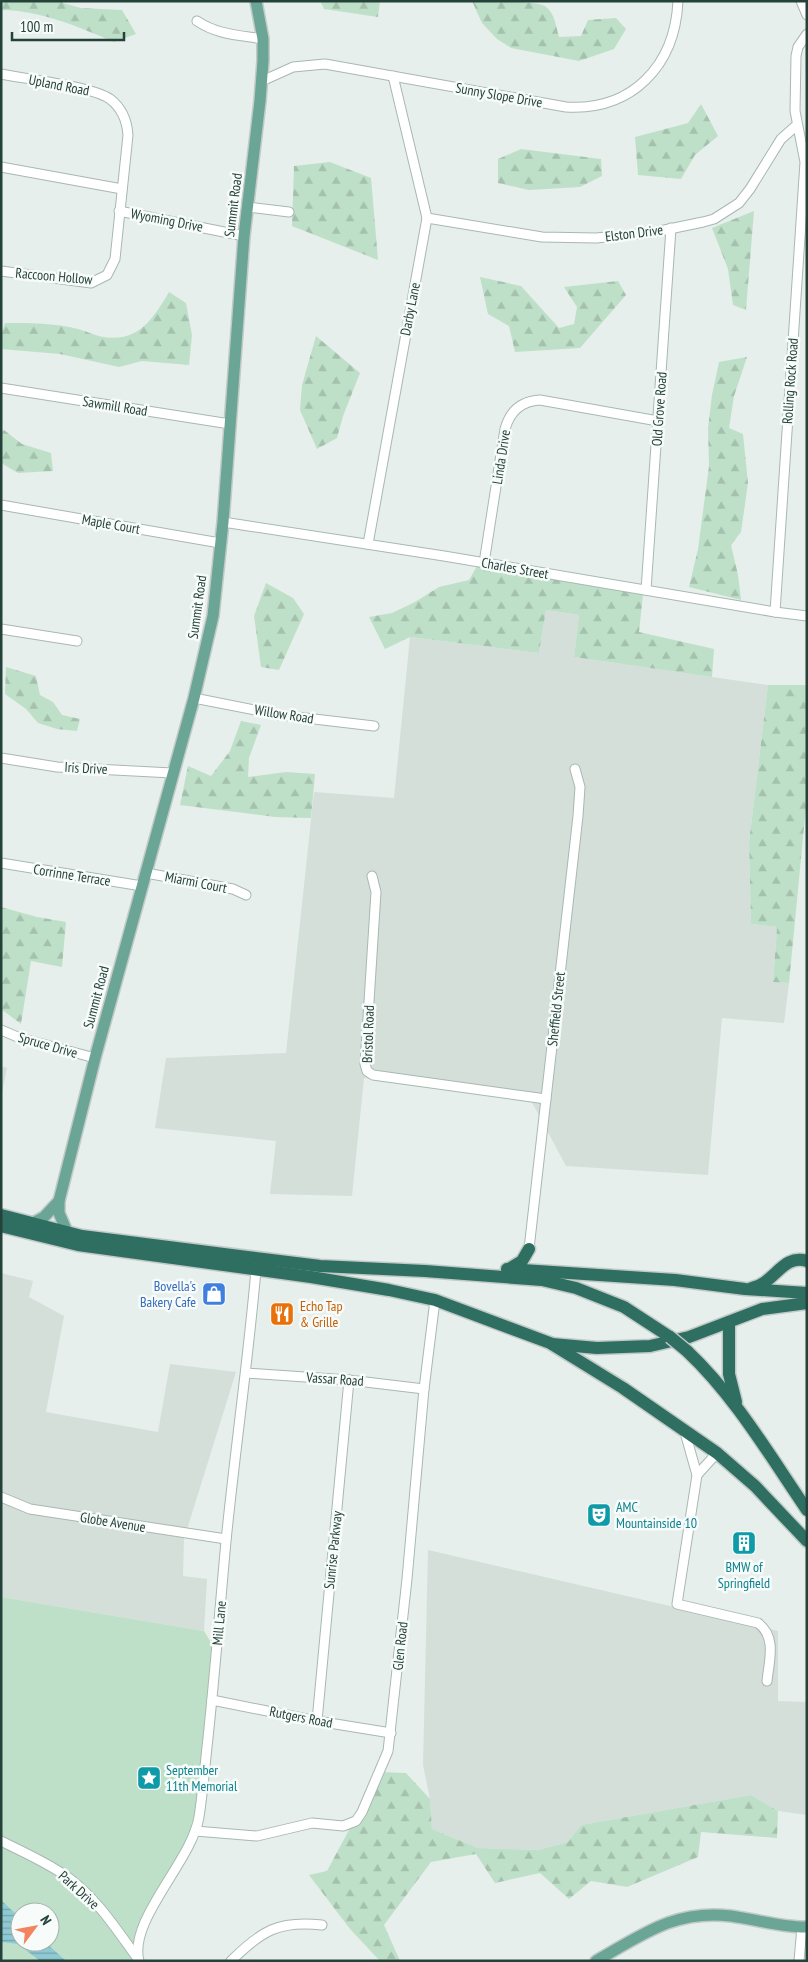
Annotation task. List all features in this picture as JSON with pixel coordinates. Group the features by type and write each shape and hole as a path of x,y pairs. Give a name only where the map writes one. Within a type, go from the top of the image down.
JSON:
{"highway":[{"path":"1,1215 68,1234 320,1266 424,1271 542,1280 576,1288 624,1307 670,1337 703,1366 743,1418 807,1510"},
{"path":"1,1226 78,1244 389,1290 434,1300 550,1343 684,1428 717,1453 755,1486 807,1540"},
{"path":"508,1269 522,1261 529,1249"},
{"path":"529,1249 535,1263 545,1271"},
{"path":"746,1289 760,1287 789,1262 797,1259 807,1261"},
{"path":"424,1271 508,1269 545,1271 675,1280 807,1295"},
{"path":"550,1343 597,1348 650,1346 689,1337 762,1309 807,1295"},
{"path":"762,1309 807,1303"},
{"path":"728,1322 729,1374 733,1392 743,1418"}],"main road":[{"name":"Summit Road","path":"68,1234 59,1213 59,1201 95,1058 194,698 213,616 223,522 244,236 262,80 263,38 256,1"},
{"path":"31,1224 44,1217 59,1201"},
{"path":"596,1961 637,1936 662,1924 690,1916 711,1914 805,1927"}],"street":[{"name":"Sunny Slope Drive","path":"262,80 282,70 314,64 336,65 566,107 587,107 617,99 636,89 658,67 672,39 677,18 678,1"},
{"path":"801,1 807,15"},
{"path":"198,21 210,29 222,33 263,38"},
{"name":"Rolling Rock Road","path":"775,612 805,162 795,112 796,56 798,47 807,34"},
{"name":"Upland Road","path":"1,74 93,91 110,99 117,105 124,117 128,135 122,189"},
{"name":"Darby Lane","path":"368,544 427,218 393,76"},
{"name":"Elston Drive","path":"427,218 542,237 596,238 650,232 714,219 739,203 750,189 781,139 797,125"},
{"name":"Wyoming Drive","path":"1,167 122,189"},
{"name":"Raccoon Hollow","path":"1,271 91,283 103,279 111,271 114,264 122,189"},
{"path":"248,207 289,212"},
{"name":"Wyoming Drive","path":"119,211 244,236"},
{"name":"Old Grove Road","path":"646,590 671,228"},
{"name":"Sawmill Road","path":"1,388 230,424"},
{"name":"Linda Drive","path":"484,563 505,428 515,410 526,402 540,400 658,421"},
{"name":"Maple Court","path":"1,505 220,543"},
{"name":"Charles Street","path":"223,522 807,616"},
{"path":"1,629 77,641"},
{"name":"Willow Road","path":"194,698 280,715 374,726"},
{"name":"Iris Drive","path":"1,758 57,767 172,773"},
{"name":"Sheffield Street","path":"529,1249 578,816 580,787 576,769"},
{"name":"Corrinne Terrace","path":"1,864 142,886"},
{"name":"Miarmi Court","path":"146,873 233,889 246,894"},
{"name":"Bristol Road","path":"372,876 376,892 365,1064 367,1072 373,1075 546,1099"},
{"name":"Spruce Drive","path":"1,1030 20,1038 95,1058"},
{"name":"Mill Lane","path":"139,1960 142,1931 147,1916 191,1843 201,1807 226,1539 246,1374 256,1270"},
{"name":"Glen Road","path":"195,1831 257,1836 312,1823 350,1825 356,1821 362,1812 388,1751 434,1300"},
{"name":"Vassar Road","path":"246,1374 350,1380 424,1389"},
{"name":"Sunrise Parkway","path":"317,1721 350,1380"},
{"path":"684,1428 697,1474 677,1604 758,1623 764,1627 771,1642 767,1681"},
{"path":"697,1474 717,1453"},
{"name":"Globe Avenue","path":"1,1498 30,1509 226,1539"},
{"name":"Rutgers Road","path":"212,1700 317,1721 390,1733"},
{"name":"Park Drive","path":"1,1841 53,1868 78,1886 113,1924 139,1960"},
{"path":"231,1961 255,1939 276,1927 304,1923 322,1925"},
{"path":"805,1927 807,1939"},
{"path":"799,1961 805,1927"}],"shaded area":[{"path":"546,610 579,615 574,657 768,685 749,842 751,924 777,927 773,982 789,983 784,1023 722,1018 708,1175 566,1166 529,1097 364,1078 352,1196 270,1194 276,1141 155,1128 166,1058 286,1053 314,792 394,798 410,637 539,653"},
{"path":"1,1066 7,1068 1,1098"},
{"path":"1,1273 33,1281 29,1297 64,1316 46,1412 158,1432 170,1364 236,1372 184,1539 183,1576 207,1579 204,1631 1,1597"},
{"path":"428,1550 778,1631 778,1701 807,1702 807,1815 778,1811 751,1795 581,1825 568,1842 538,1850 478,1848 432,1829 430,1799 423,1765"}],"green space":[{"path":"1,1 63,1 63,3 81,8 122,10 136,34 114,42 45,16 1,10"},
{"path":"320,1 380,1 378,17 324,9"},
{"path":"472,1 520,2 545,6 553,16 559,37 581,36 588,20 616,18 626,29 614,49 579,61 511,48 497,39 482,23"},
{"path":"701,104 718,136 695,155 681,179 638,175 635,137 688,123"},
{"path":"521,149 601,159 602,176 580,187 529,190 498,183 498,159"},
{"path":"330,162 371,178 378,260 292,226 294,166"},
{"path":"754,211 746,310 733,305 728,269 712,228"},
{"path":"480,277 521,286 559,328 574,324 577,307 564,287 618,281 626,295 580,348 515,352 509,326 488,314"},
{"path":"169,292 186,303 192,335 189,365 142,361 119,367 60,354 1,349 1,335 5,323 51,324 78,329 97,336 116,338 127,336 136,332 151,319"},
{"path":"316,336 360,373 343,416 337,438 317,449 300,410 302,385"},
{"path":"747,357 734,396 729,428 743,434 748,483 741,532 731,545 738,575 741,600 689,587 698,549 709,466 708,428 719,362"},
{"path":"4,430 22,444 51,453 53,471 18,473 1,463 1,431"},
{"path":"477,566 643,595 639,632 714,649 712,677 574,657 579,615 546,610 539,653 410,637 385,649 369,617 392,613 415,602 439,587 469,580"},
{"path":"266,583 293,598 304,614 279,670 261,667 254,616"},
{"path":"6,667 36,676 40,695 53,702 62,715 80,719 77,731 57,729 38,723 26,709 5,694"},
{"path":"768,685 807,685 807,796 789,983 773,982 777,927 751,924 749,842"},
{"path":"241,721 261,725 249,758 248,777 286,772 315,774 311,818 275,817 180,805 188,766 211,776 230,751"},
{"path":"1,907 37,917 66,922 62,967 31,961 21,1024 1,1009"},
{"path":"1,1597 204,1631 216,1651 198,1823 147,1916 138,1961 1,1961"},
{"path":"380,1772 406,1773 430,1799 432,1829 478,1848 538,1850 568,1842 581,1825 751,1795 778,1811 777,1838 701,1832 698,1857 627,1887 591,1881 569,1899 540,1873 495,1883 476,1854 431,1862 384,1925 400,1961 380,1961 350,1929 309,1875 327,1871"}],"water":[{"path":"1,1900 10,1909 10,1943 1,1942"},
{"path":"28,1952 56,1952 66,1961 40,1961"}],"place":[{"name":"Bovella's Bakery Cafe","path":"214,1294"},
{"name":"Echo Tap & Grille","path":"282,1314"},
{"name":"AMC Mountainside 10","path":"599,1515"},
{"name":"BMW of Springfield","path":"744,1543"},
{"name":"September 11th Memorial","path":"149,1778"}]}
